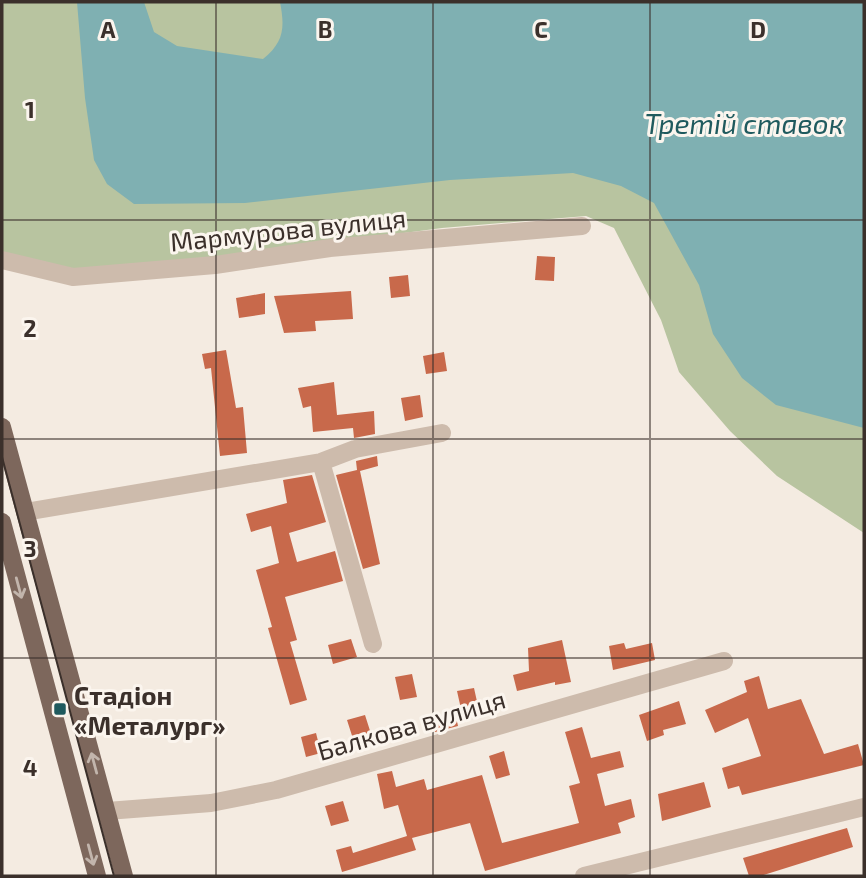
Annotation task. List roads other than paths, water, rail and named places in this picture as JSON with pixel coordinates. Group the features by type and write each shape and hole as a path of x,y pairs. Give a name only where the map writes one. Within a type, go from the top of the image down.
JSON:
{"main road":[{"path":"2,427 124,876"},
{"path":"2,522 97,876"}],"street":[{"name":"Мармурова вулиця","path":"2,260 73,277 215,265 330,248 582,226"},
{"path":"25,512 321,461 355,449 442,433"},
{"path":"321,461 373,644"},
{"name":"Балкова вулиця","path":"107,811 211,803 276,790 724,662"},
{"path":"584,876 864,807"}],"water":[{"name":"Третій ставок","path":"77,2 144,2 154,32 177,46 263,59 275,47 281,34 280,2 864,2 864,428 776,405 742,378 713,334 699,285 654,203 621,186 573,173 450,180 245,203 134,204 107,184 94,160 85,98"}],"tram line":[{"path":"2,457 114,876"}],"place":[{"name":"Стадіон «Металург»","path":"60,709"}]}
